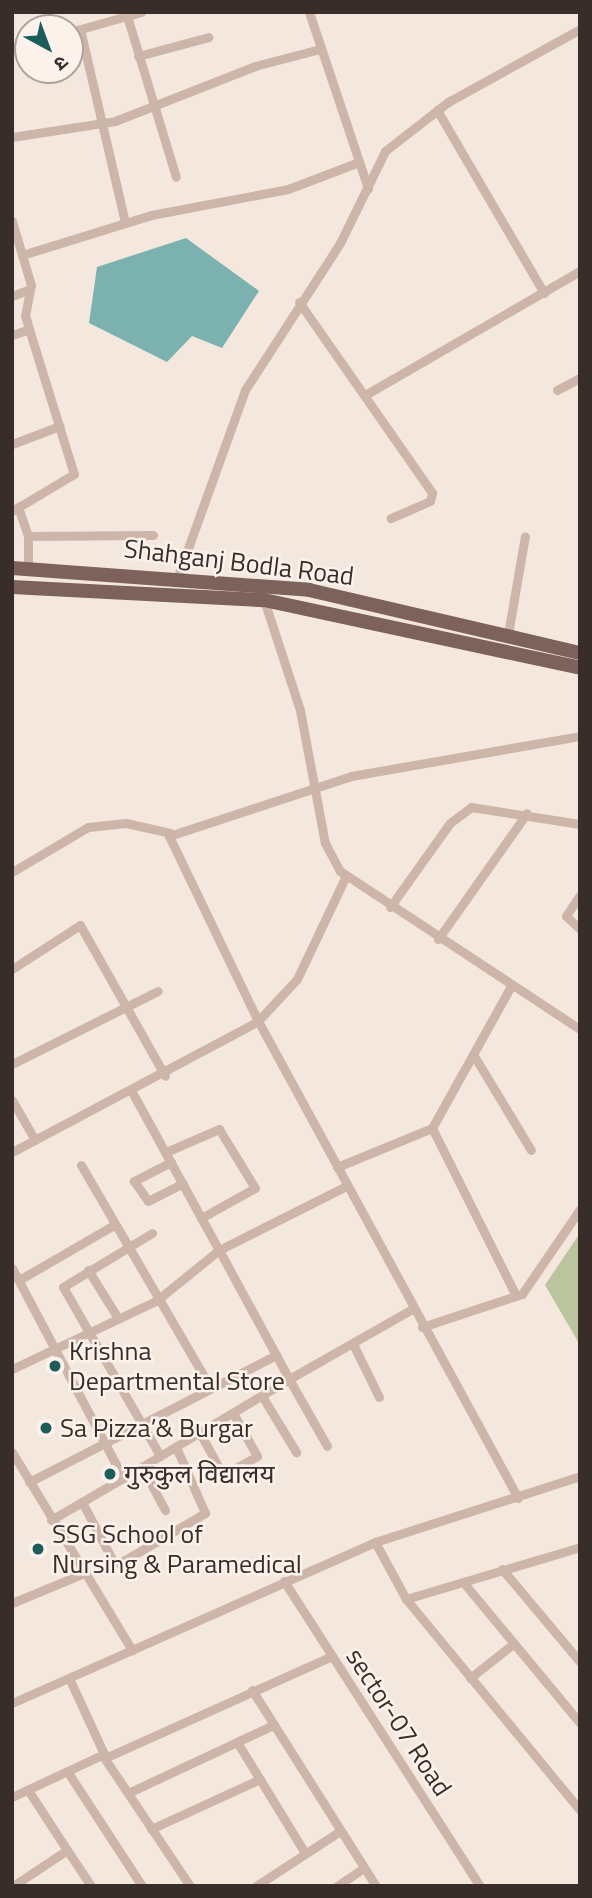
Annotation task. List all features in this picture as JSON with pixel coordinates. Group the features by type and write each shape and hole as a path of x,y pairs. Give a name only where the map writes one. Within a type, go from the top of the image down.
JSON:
{"main road":[{"name":"Shahganj Bodla Road","path":"12,568 178,576 309,590 508,634 580,653"},
{"name":"Shahganj Bodla Road","path":"12,587 152,590 264,600 580,668"}],"street":[{"path":"84,28 141,12"},
{"path":"309,12 368,188"},
{"path":"127,16 176,177"},
{"path":"178,576 245,390 299,302 340,243 385,151 437,110 580,29"},
{"path":"138,56 209,37"},
{"path":"12,137 102,124 153,107 255,66 320,49"},
{"path":"84,61 125,223"},
{"path":"437,110 544,293"},
{"path":"22,255 125,223 288,189 359,162"},
{"path":"12,221 30,289 24,315 74,474 15,509 28,536 28,568"},
{"path":"365,395 580,271"},
{"path":"12,296 30,289"},
{"path":"299,302 433,496 391,518"},
{"path":"12,335 29,329"},
{"path":"557,390 580,378"},
{"path":"12,444 60,426"},
{"path":"28,536 153,535"},
{"path":"508,634 524,536"},
{"path":"264,600 292,679 325,843 345,876 580,1029"},
{"path":"12,872 88,827 125,823 170,832 313,786 580,736"},
{"path":"390,907 461,813 482,804 580,824"},
{"path":"438,939 527,813"},
{"path":"170,832 258,1021 422,1328 518,1498"},
{"path":"12,1152 165,1076 258,1021 297,979 345,876"},
{"path":"580,895 566,916 580,929"},
{"path":"12,969 80,925 165,1076"},
{"path":"337,1167 432,1128 511,986"},
{"path":"12,1064 158,990"},
{"path":"473,1054 531,1150"},
{"path":"132,1092 327,1446"},
{"path":"12,1101 35,1140"},
{"path":"432,1128 516,1296"},
{"path":"166,1152 219,1129 255,1188 201,1218"},
{"path":"171,1162 134,1181 148,1201 183,1184"},
{"path":"82,1166 125,1248 211,1388"},
{"path":"12,1369 58,1352 118,1318 156,1301 219,1250 346,1186"},
{"path":"422,1328 516,1296 580,1209"},
{"path":"19,1280 114,1225"},
{"path":"152,1233 63,1287 160,1456"},
{"path":"12,1268 123,1478"},
{"path":"88,1270 118,1318"},
{"path":"51,1520 412,1309"},
{"path":"353,1344 379,1396"},
{"path":"29,1482 104,1441 276,1355"},
{"path":"262,1396 296,1452"},
{"path":"200,1433 223,1475 257,1456 233,1413"},
{"path":"82,1502 114,1563 120,1563 205,1513 176,1447"},
{"path":"12,1452 82,1574 132,1650"},
{"path":"142,1467 165,1510"},
{"path":"12,1476 23,1471"},
{"path":"12,1703 70,1680 374,1542 580,1476"},
{"path":"374,1542 406,1599 470,1678 576,1797 580,1810"},
{"path":"406,1599 580,1547"},
{"path":"502,1569 580,1662"},
{"path":"12,1604 82,1574"},
{"name":"sector-07 Road","path":"284,1581 480,1886"},
{"path":"463,1582 580,1723"},
{"path":"470,1678 513,1644"},
{"path":"12,1797 332,1656"},
{"path":"70,1680 104,1757 190,1886"},
{"path":"252,1690 376,1886"},
{"path":"128,1793 273,1725"},
{"path":"237,1742 306,1853"},
{"path":"67,1772 142,1886"},
{"path":"151,1829 260,1779"},
{"path":"28,1790 91,1886"},
{"path":"256,1886 340,1831"},
{"path":"13,1886 67,1850"},
{"path":"337,1886 364,1868"}],"green space":[{"path":"580,1233 580,1345 545,1285"}],"water":[{"path":"186,238 259,291 222,348 192,336 167,362 89,323 97,267"}],"place":[{"name":"Krishna Departmental Store","path":"55,1366"},
{"name":"Sa Pizza’& Burgar","path":"46,1428"},
{"name":"गुरुकुल विद्यालय","path":"110,1474"},
{"name":"SSG School of Nursing & Paramedical","path":"38,1549"}]}
